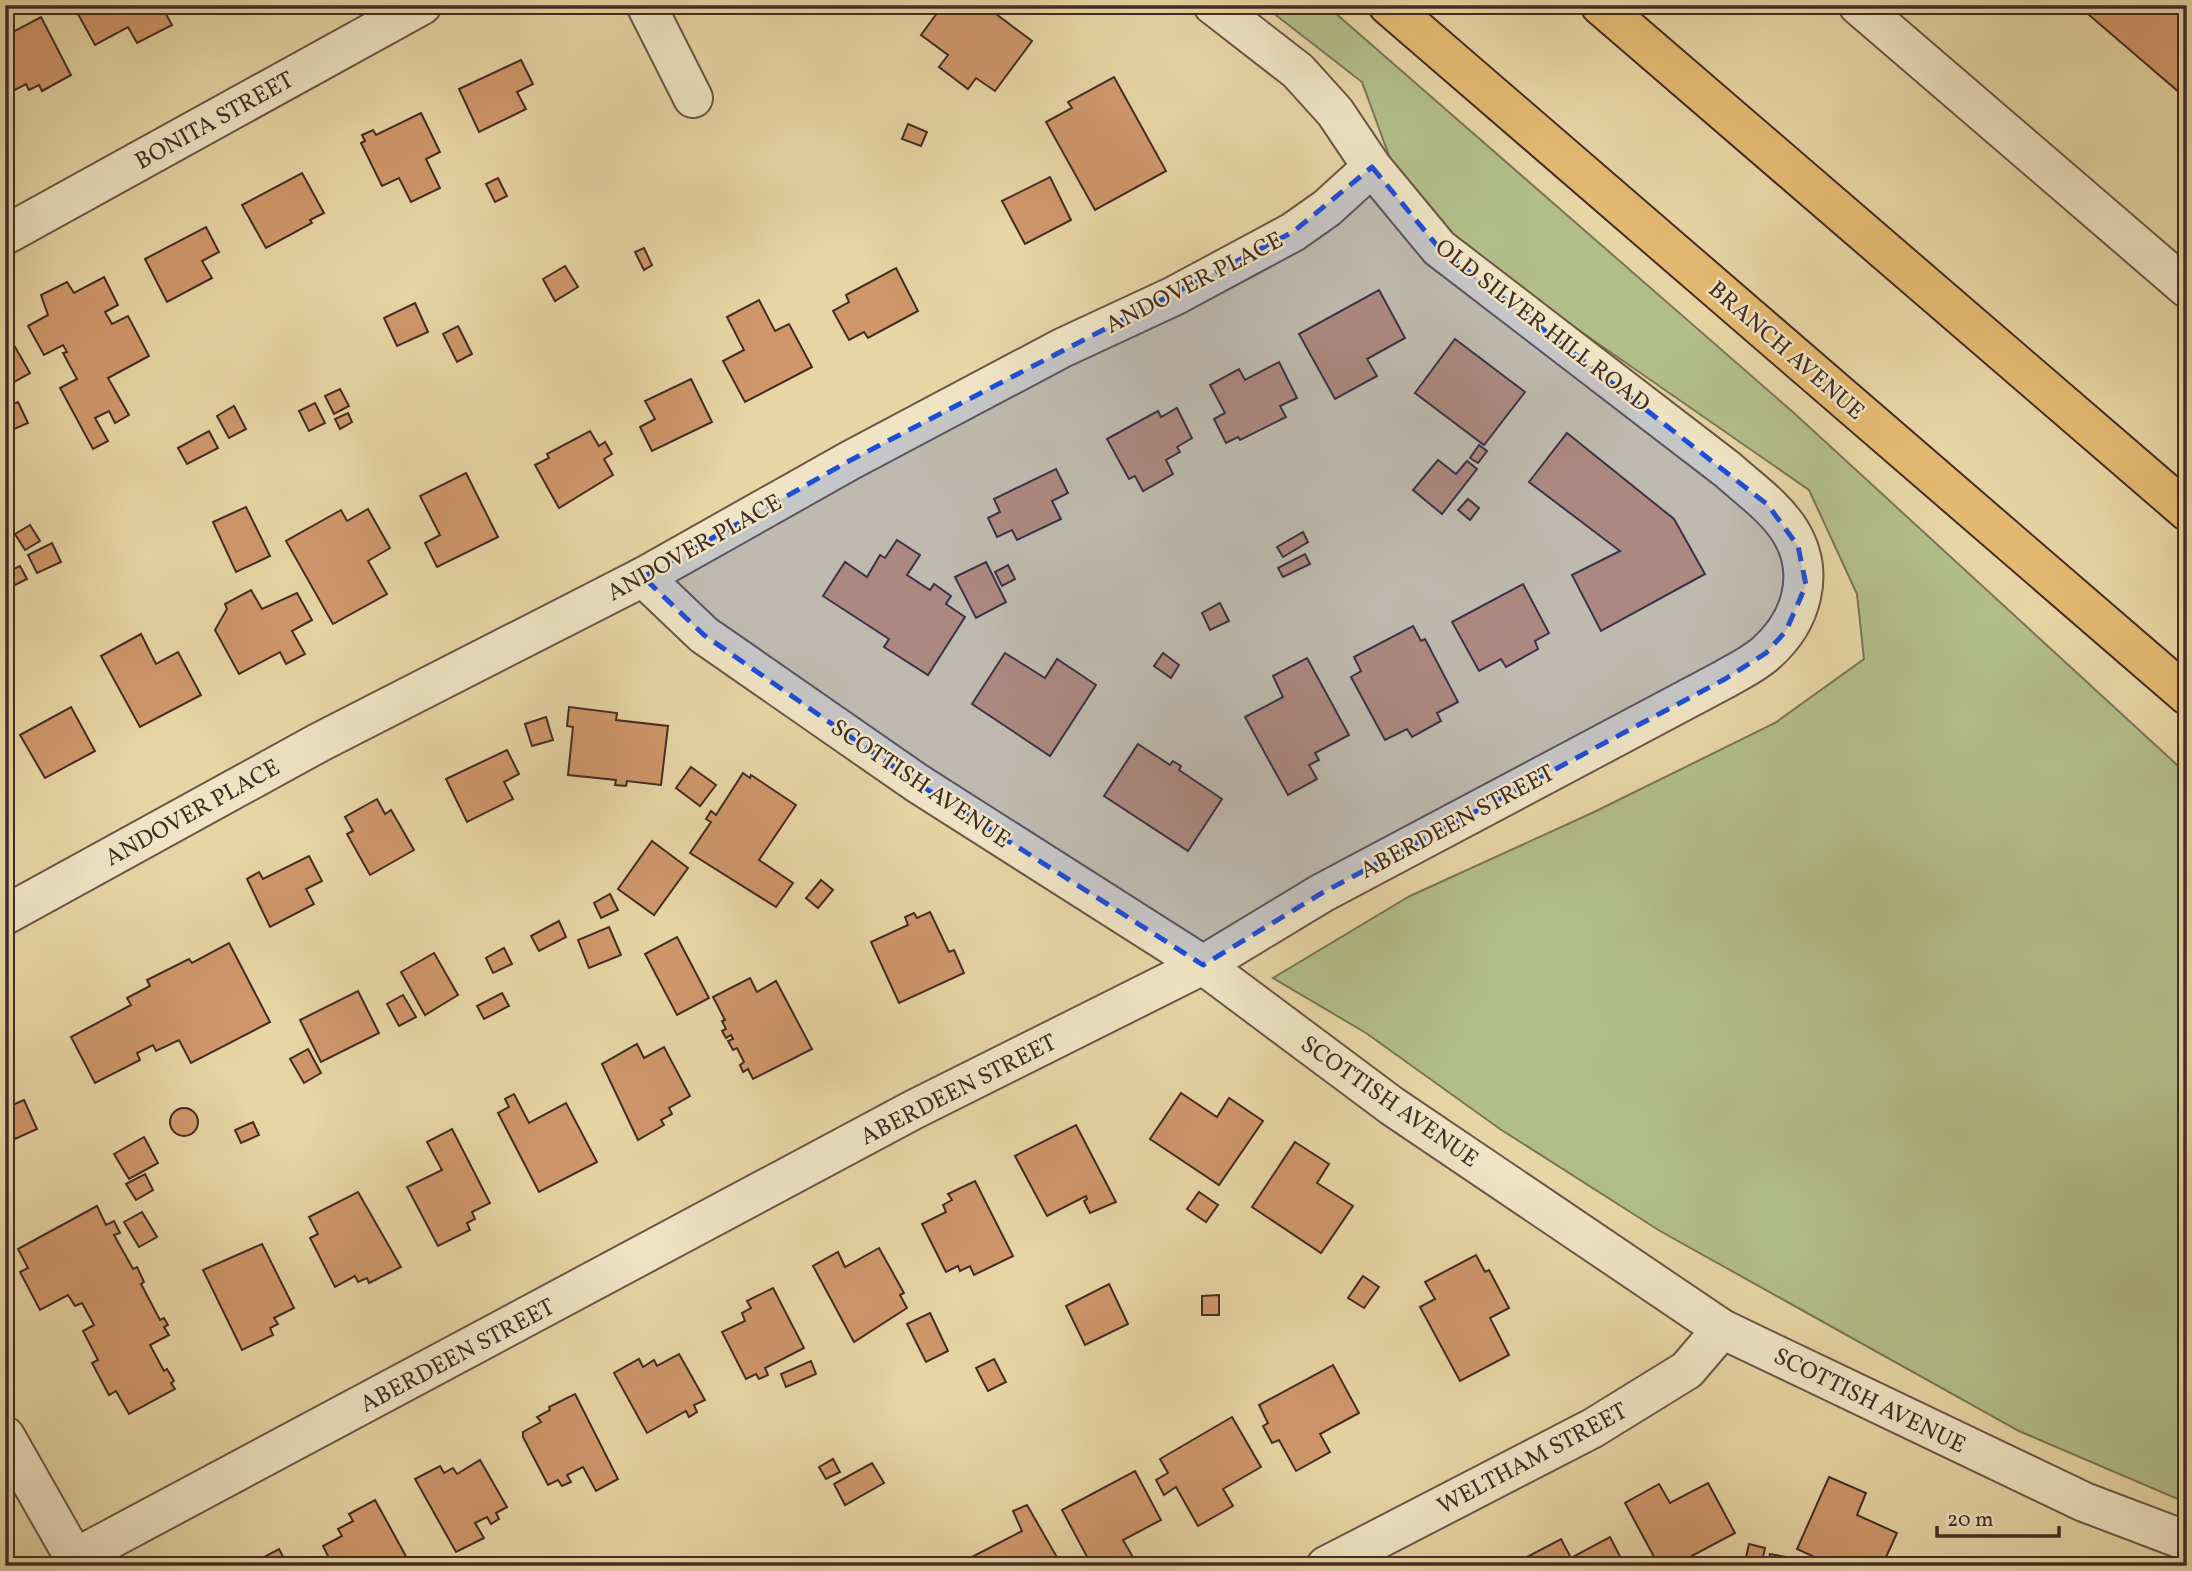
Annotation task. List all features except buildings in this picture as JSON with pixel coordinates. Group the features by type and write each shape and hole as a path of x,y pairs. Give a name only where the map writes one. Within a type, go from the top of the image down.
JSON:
{"highway":[{"name":"BRANCH AVENUE","path":"1388,5 2187,695"},
{"path":"1600,5 2187,511"}],"street":[{"name":"BONITA STREET","path":"5,234 384,14 422,5"},
{"path":"646,5 693,98"},
{"name":"OLD SILVER HILL ROAD","path":"1213,5 1298,71 1335,112 1372,167 1438,248 1728,470 1768,505 1789,529 1798,546 1806,585"},
{"path":"1858,5 1969,104 2187,288"},
{"name":"ANDOVER PLACE","path":"5,915 320,742 643,577 849,461 1051,354 1174,296 1293,232 1327,208 1372,167"},
{"name":"SCOTTISH AVENUE","path":"643,577 704,635 917,783 1203,965 1392,1106 1722,1329 2084,1502 2187,1541"},
{"name":"ABERDEEN STREET","path":"77,1562 913,1110 1203,965 1322,893 1726,679 1766,653 1786,631 1806,585"},
{"name":"WELTHAM STREET","path":"1326,1566 1593,1428 1687,1370 1722,1329"},
{"path":"5,1436 77,1562"}],"highlighted area":[{"path":"1372,167 1439,248 1768,505 1798,546 1806,585 1786,631 1766,653 1725,679 1322,893 1203,965 917,783 704,635 643,577 849,461 1293,232"}],"green space":[{"path":"1263,5 1326,5 1794,413 2187,774 2187,1503 2019,1431 1660,1231 1500,1129 1366,1033 1273,978 1410,896 1592,813 1775,723 1864,659 1857,594 1809,490 1410,213 1362,82"}]}
